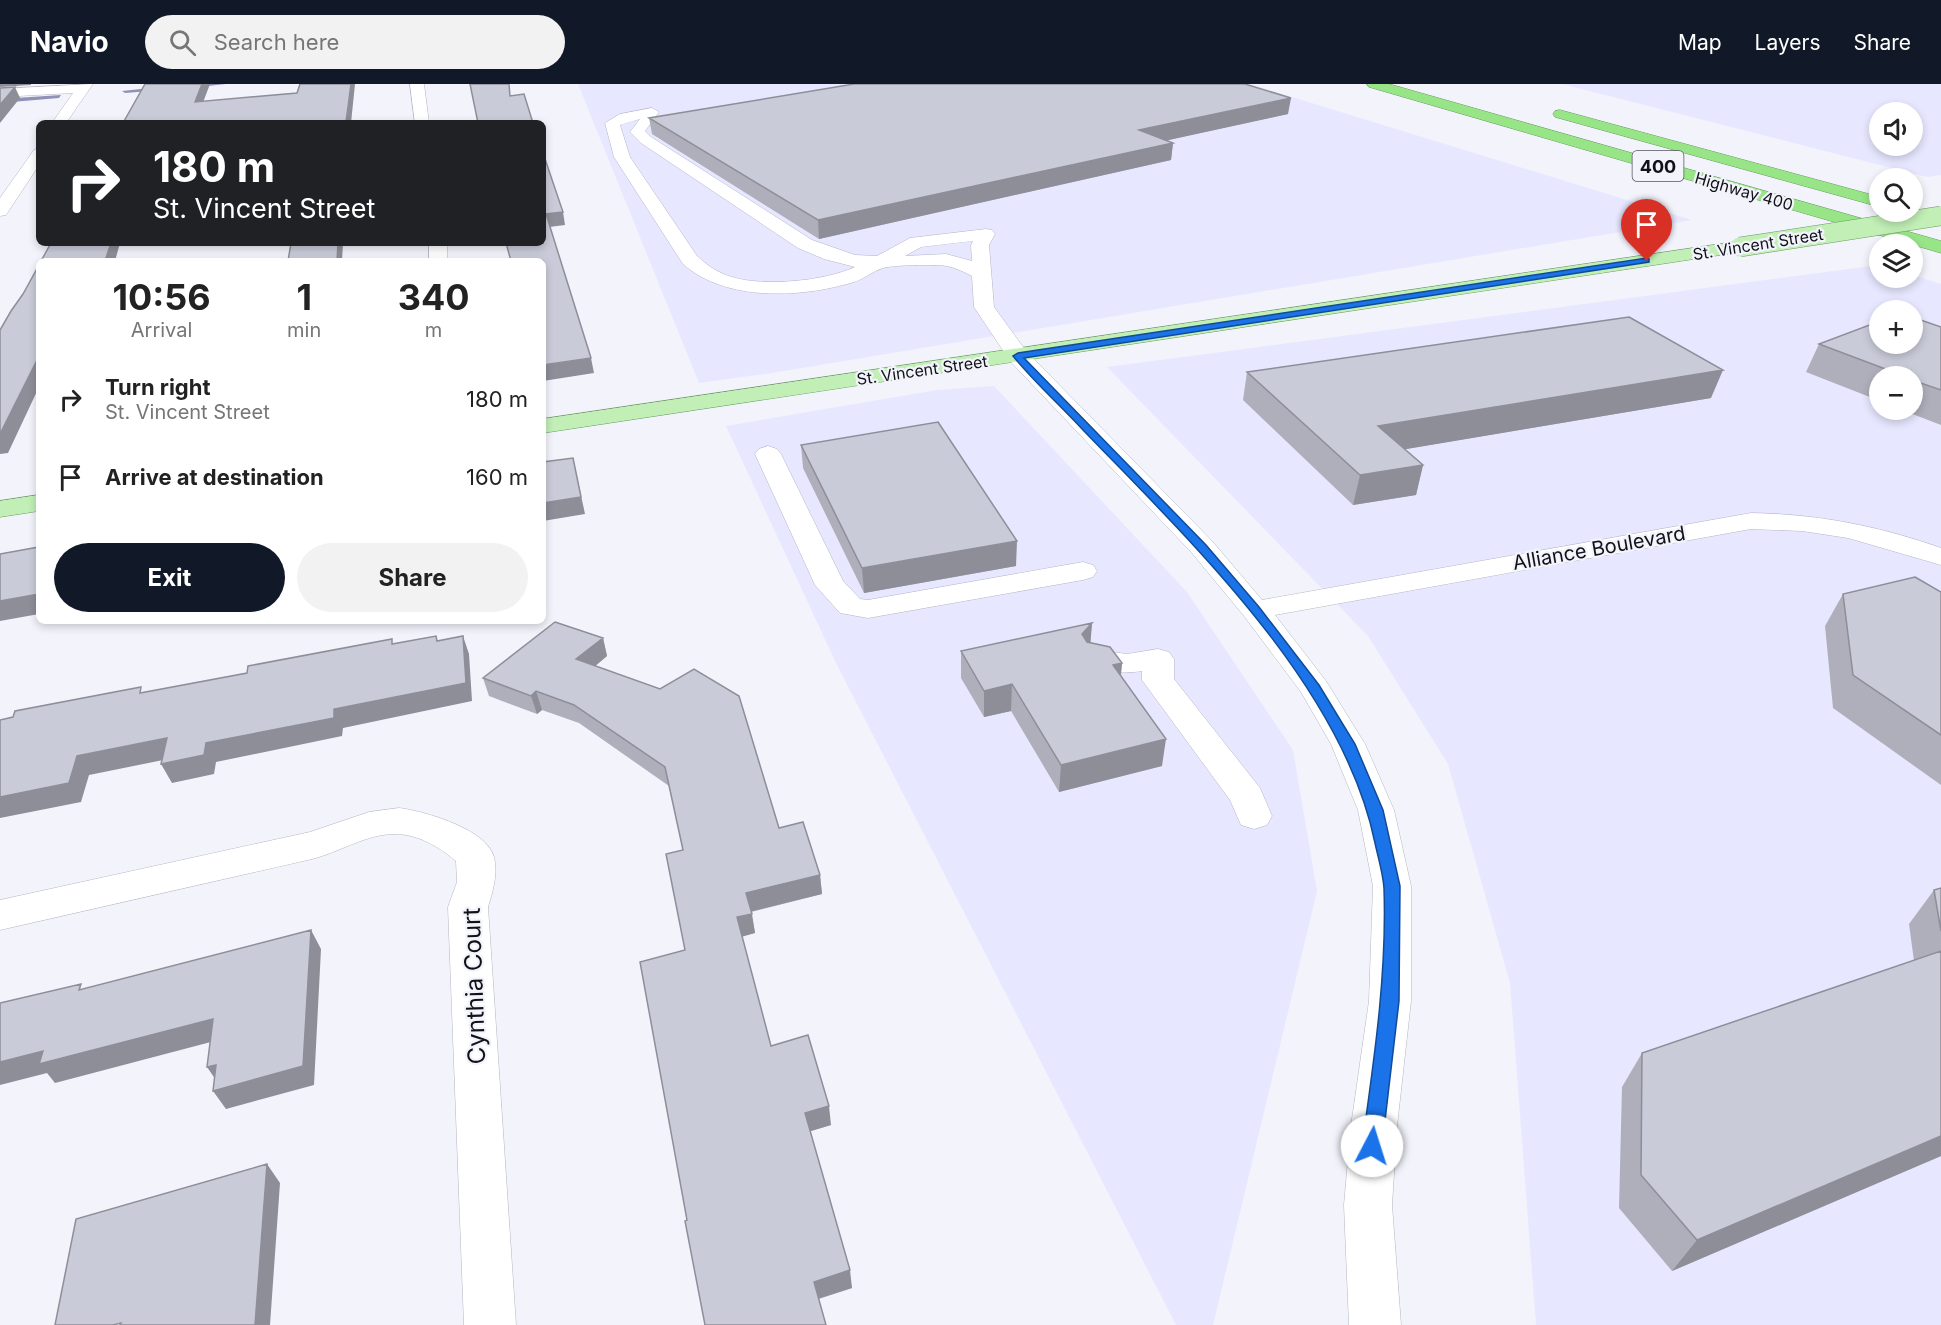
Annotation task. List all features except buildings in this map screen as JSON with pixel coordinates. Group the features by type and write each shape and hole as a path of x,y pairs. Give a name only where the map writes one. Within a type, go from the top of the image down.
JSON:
{"highway":[{"name":"Highway 400","path":"1374,84 1941,248"},
{"name":"Highway 400","path":"1540,109 1869,199"},
{"path":"1923,213 1941,217"}],"main road":[{"name":"St. Vincent Street","path":"546,426 1941,217"},
{"path":"0,509 36,503"}],"street":[{"path":"417,84 422,120"},
{"path":"0,93 84,86"},
{"path":"61,120 84,86"},
{"path":"982,273 968,266 946,260 880,262 855,261 831,255 795,238 637,132 652,112 625,117 612,123 622,157 690,260 705,273 730,283 761,287 797,286 849,278 880,262 916,242 986,234 980,245 982,273 984,307 1018,356 1202,547 1255,610 1315,688 1348,744 1376,810 1392,886 1390,1001 1374,1126 1368,1205 1375,1325"},
{"path":"0,211 36,157"},
{"path":"768,454 830,585 851,607 868,609 1083,571"},
{"name":"Alliance Boulevard","path":"1255,610 1751,521 1796,521 1851,529 1904,543 1941,557"},
{"path":"1112,667 1158,659 1158,680 1247,797 1254,816"},
{"name":"Cynthia Court","path":"0,915 316,844 388,821 417,825 460,842 476,856 476,882 468,907 490,1325"}],"shaded area":[{"path":"578,84 1250,84 1692,220 772,373 699,383"},
{"path":"1562,84 1941,84 1941,175 1927,177 1923,176 1923,168 1892,168"},
{"path":"1869,266 1869,288 1923,288 1923,278 1941,284 1941,1325 1536,1325 1510,983 1448,764 1368,636 1107,367"},
{"path":"994,386 1187,592 1293,750 1317,891 1213,1325 1176,1325 836,663 726,426 937,390"}],"waterway":[{"path":"190,86 223,84"},
{"path":"125,91 160,89"},
{"path":"96,93 101,93"},
{"path":"0,101 59,96"}],"route":[{"path":"1372,1146 1390,1001 1392,886 1376,810 1348,744 1315,688 1255,610 1202,547 1018,356 1647,261"}]}
